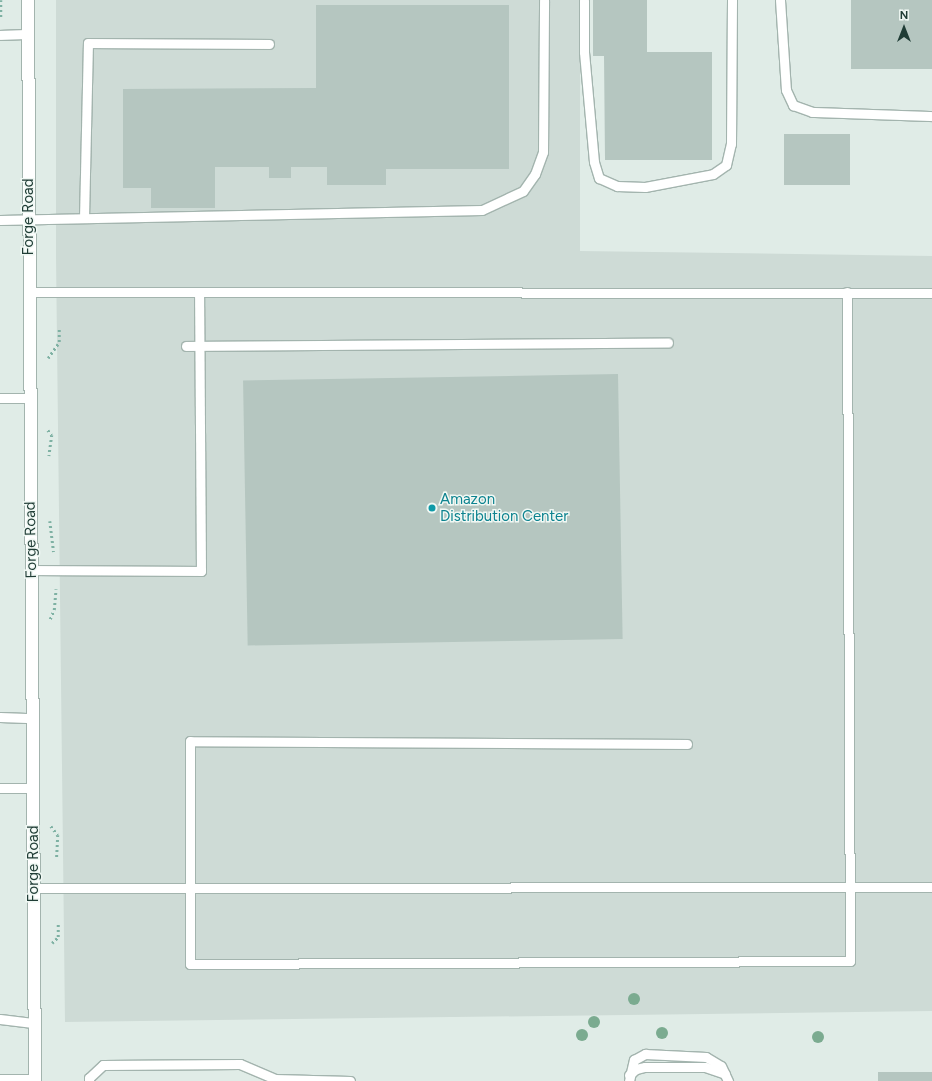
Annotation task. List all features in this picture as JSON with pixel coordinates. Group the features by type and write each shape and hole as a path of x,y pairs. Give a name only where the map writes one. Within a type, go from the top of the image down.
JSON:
{"street":[{"name":"Forge Road","path":"28,0 35,1080"}],"lane":[{"path":"0,220 482,210 523,191 535,174 543,152 544,0"},
{"path":"584,0 584,52 594,162 599,178 617,186 645,186 713,174 726,165 731,144 732,0"},
{"path":"780,0 786,90 793,106 812,112 932,116"},
{"path":"0,35 28,34"},
{"path":"84,218 88,43 269,44"},
{"path":"30,292 932,293"},
{"path":"32,570 200,571 199,292"},
{"path":"687,744 190,741 190,964 850,961 847,292"},
{"path":"186,346 668,343"},
{"path":"0,398 30,398"},
{"path":"0,717 33,718"},
{"path":"0,788 33,788"},
{"path":"34,888 932,887"},
{"path":"0,1019 35,1023"},
{"path":"629,1078 634,1060 645,1054 706,1057 714,1060 727,1078"},
{"path":"89,1081 89,1078 103,1065 240,1064 275,1079 350,1081"},
{"path":"0,1079 35,1080"}],"path":[{"path":"1,0 1,21"}],"shaded area":[{"path":"56,0 580,0 580,251 932,256 932,1011 65,1022 56,257"}],"building":[{"path":"593,0 647,0 647,52 712,52 712,160 605,160 604,56 593,56"},
{"path":"851,0 932,0 932,69 851,69"},
{"path":"316,5 509,5 509,169 386,169 386,185 327,185 327,167 291,167 291,178 269,178 269,167 215,167 215,208 151,208 151,188 123,188 123,89 316,88"},
{"path":"784,134 850,134 850,185 784,185"},
{"name":"Amazon Distribution Center","path":"618,374 623,639 248,646 243,381"},
{"path":"878,1072 932,1072 932,1081 878,1081"}],"place":[{"name":"Amazon Distribution Center","path":"432,508"}]}
